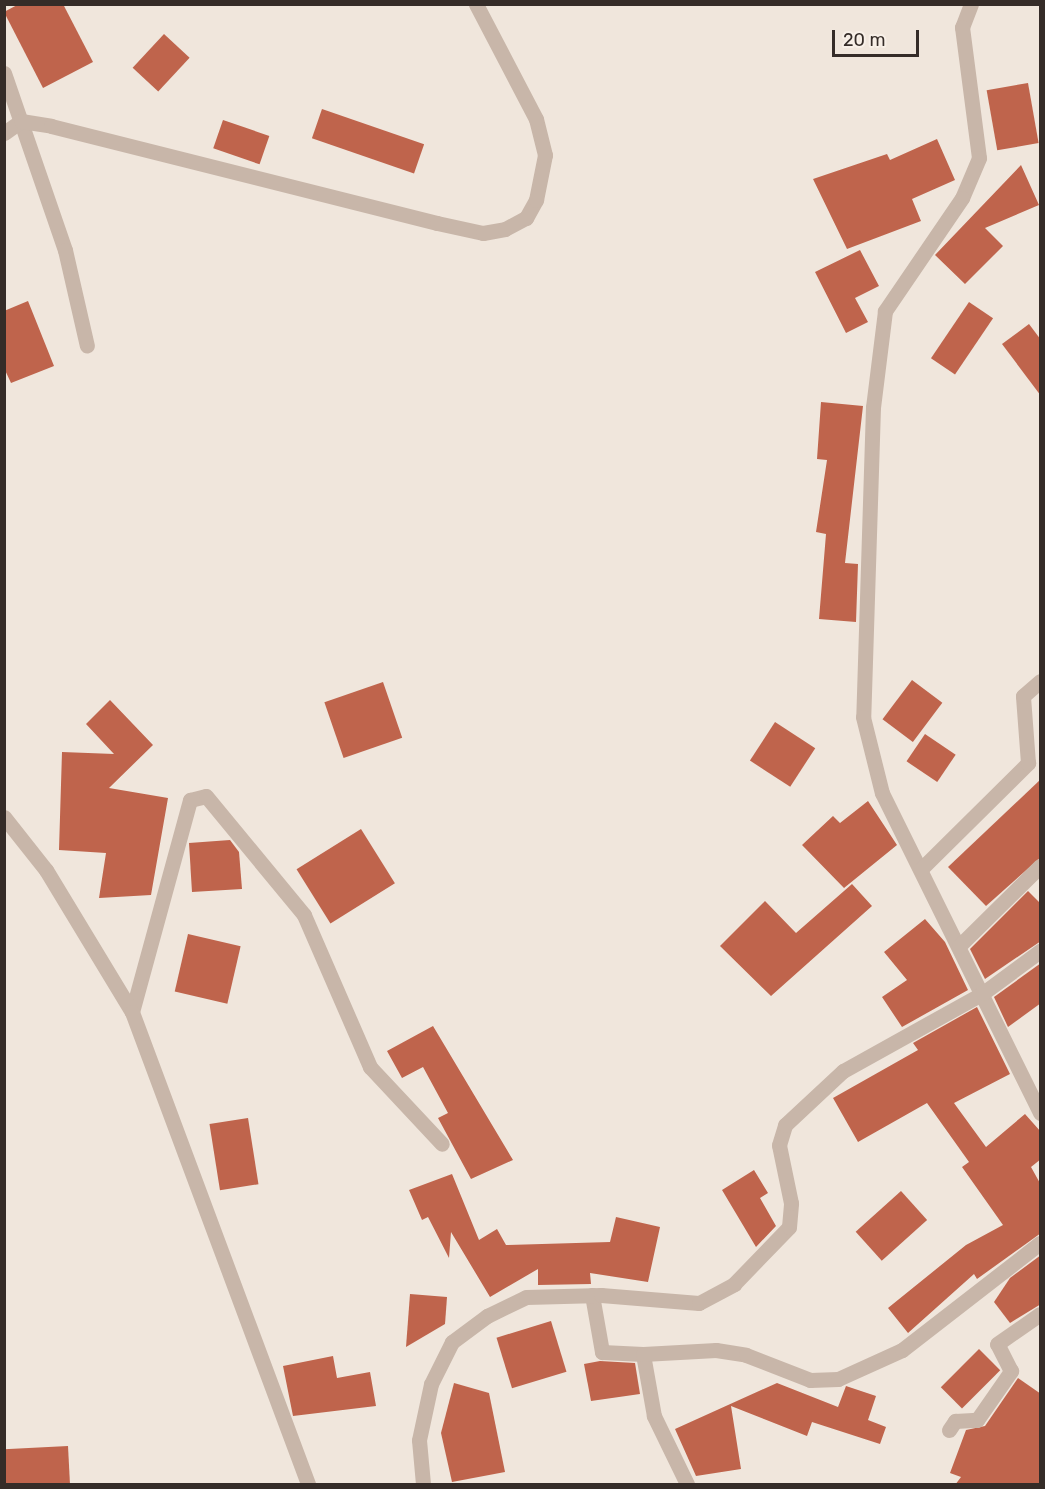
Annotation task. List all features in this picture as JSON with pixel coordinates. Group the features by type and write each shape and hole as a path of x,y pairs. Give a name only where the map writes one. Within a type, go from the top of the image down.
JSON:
{"street":[{"path":"4,133 21,121 483,233 526,218 536,200 545,155 536,120 476,4"},
{"path":"970,4 962,27 979,158 962,198 885,311 873,407 863,717 882,793 1039,1108"},
{"path":"4,73 65,250 87,346"},
{"path":"921,869 1028,763 1023,696 1041,681"},
{"path":"132,1011 190,800 206,796 304,915 369,1067 442,1144"},
{"path":"4,817 46,870 132,1011 308,1485"},
{"path":"959,946 1041,866"},
{"path":"423,1485 419,1440 431,1384 452,1342 487,1316 526,1297 592,1295 699,1303 734,1284 789,1227 791,1203 779,1145 785,1125 843,1071 983,993 1041,951"},
{"path":"592,1295 602,1352 643,1354 716,1350 746,1355 810,1380 838,1379 902,1350 1041,1243"},
{"path":"949,1430 956,1421 976,1420 1011,1371 997,1344 1041,1314"},
{"path":"643,1354 654,1416 687,1485"}],"building":[{"path":"19,4 63,4 93,62 43,88 4,12"},
{"path":"164,34 190,58 158,92 133,68"},
{"path":"1028,83 1039,143 997,150 987,90"},
{"path":"322,109 424,144 414,173 312,138"},
{"path":"223,120 269,136 260,164 213,148"},
{"path":"937,139 955,180 912,199 921,221 847,249 813,179 887,154 890,160"},
{"path":"1021,165 1039,205 985,228 1003,246 965,284 935,255"},
{"path":"860,250 879,286 855,298 868,322 846,333 815,272"},
{"path":"28,301 54,366 11,383 4,368 4,311"},
{"path":"969,302 993,318 955,375 931,358"},
{"path":"1029,324 1041,340 1041,396 1002,344"},
{"path":"821,402 863,406 845,563 858,564 856,622 819,619 826,534 816,532 827,460 817,459"},
{"path":"912,680 942,703 913,742 883,719"},
{"path":"383,682 402,738 344,758 324,702"},
{"path":"110,700 153,745 109,788 168,798 151,895 99,898 106,853 59,850 62,752 114,754 86,724"},
{"path":"775,722 815,748 790,787 750,761"},
{"path":"925,734 956,755 937,782 907,761"},
{"path":"1041,779 1041,857 986,906 948,867"},
{"path":"868,801 897,845 844,888 802,845 833,816 840,823"},
{"path":"361,829 395,883 330,924 297,869"},
{"path":"230,840 239,852 242,889 192,892 189,843"},
{"path":"852,884 872,906 771,996 720,946 765,901 796,933"},
{"path":"1028,891 1041,904 1041,941 985,979 970,949"},
{"path":"925,919 945,942 968,990 902,1027 882,997 907,980 884,952"},
{"path":"188,934 241,946 227,1004 175,991"},
{"path":"1041,963 1041,1003 1008,1027 994,997"},
{"path":"977,1007 1010,1074 954,1103 986,1147 1025,1114 1041,1132 1041,1159 1031,1167 1041,1185 1041,1233 977,1279 974,1274 908,1333 888,1308 966,1245 1003,1225 962,1167 969,1162 927,1103 858,1142 833,1098 918,1050 913,1043"},
{"path":"433,1026 513,1160 471,1179 438,1118 448,1113 423,1067 402,1078 387,1051"},
{"path":"248,1118 258,1184 220,1190 209,1124"},
{"path":"754,1170 768,1193 760,1198 776,1226 756,1247 722,1190"},
{"path":"452,1174 479,1240 497,1229 506,1245 610,1242 616,1217 660,1227 648,1282 590,1273 591,1284 538,1285 538,1269 490,1297 451,1232 449,1258 428,1217 422,1220 409,1190"},
{"path":"901,1191 927,1220 882,1261 856,1232"},
{"path":"1041,1255 1041,1304 1010,1323 994,1302 1010,1278"},
{"path":"410,1294 447,1297 445,1324 406,1347"},
{"path":"551,1321 566,1372 512,1388 496,1338"},
{"path":"979,1349 1000,1370 962,1408 941,1387"},
{"path":"333,1356 337,1378 370,1372 376,1406 293,1416 283,1366"},
{"path":"600,1361 635,1363 640,1394 591,1401 584,1364"},
{"path":"1018,1378 1041,1394 1041,1485 955,1485 961,1477 950,1473 966,1430 985,1426"},
{"path":"454,1383 489,1393 505,1472 452,1482 441,1433"},
{"path":"777,1383 838,1407 846,1386 876,1396 868,1420 886,1427 880,1444 812,1422 807,1436 731,1406 741,1469 696,1476 675,1429"},
{"path":"68,1446 70,1483 6,1484 4,1449"}]}
